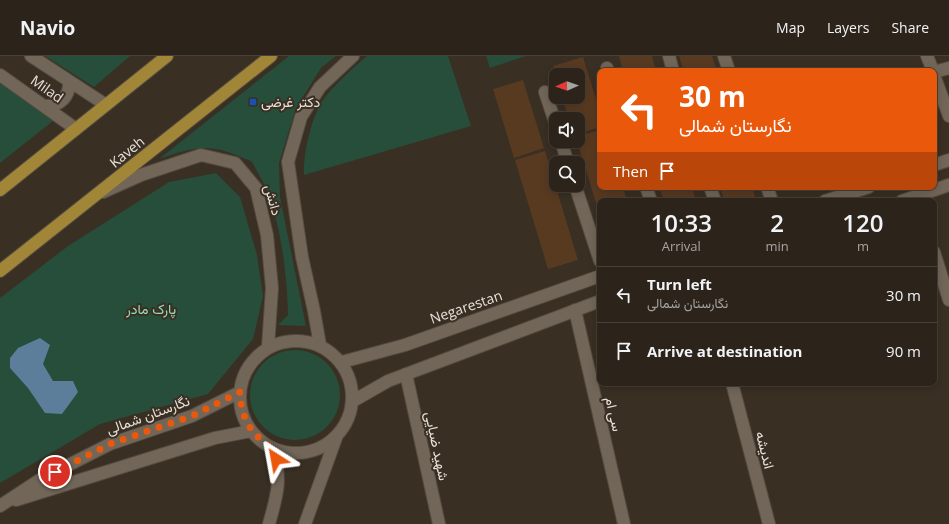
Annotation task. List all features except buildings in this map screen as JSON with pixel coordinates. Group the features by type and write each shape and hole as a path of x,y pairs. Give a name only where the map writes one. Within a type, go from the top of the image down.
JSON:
{"main road":[{"name":"Milad","path":"31,56 106,105"},
{"path":"0,190 167,56"},
{"name":"Kaveh","path":"0,271 271,56"},
{"name":"دانش","path":"320,345 302,257 288,162 301,117 320,87 353,56"},
{"path":"668,56 672,68"},
{"path":"724,56 728,68"},
{"path":"927,56 932,68"},
{"path":"937,72 949,68"},
{"name":"Milad","path":"0,75 46,106 76,129"},
{"path":"46,106 52,106 64,100 68,94 69,80"},
{"path":"937,82 949,116"},
{"path":"545,92 552,112"},
{"name":"دانش","path":"98,194 141,175 200,155 234,163 256,188 267,235 272,288 268,348"},
{"path":"937,164 949,160"},
{"path":"937,190 949,185"},
{"path":"836,198 859,190"},
{"path":"917,198 937,190"},
{"path":"577,192 597,252"},
{"path":"937,262 949,300"},
{"name":"Negarestan","path":"342,362 406,345 597,277"},
{"path":"353,401 388,381 597,302"},
{"name":"سی ام","path":"575,310 624,524"},
{"path":"305,524 336,438 350,415 353,401 352,388 348,374 342,362 332,353 320,345 303,340 285,341 268,348 254,359 248,369 240,392 240,406 244,419 251,431 261,441 274,449 290,453 306,453 322,447 336,438"},
{"name":"شهید ضیایی","path":"406,374 439,524"},
{"name":"اندیشه","path":"733,386 769,524"},
{"name":"نگارستان شمالی","path":"3,504 41,479 110,444 192,416 240,392"},
{"name":"نگارستان شمالی","path":"3,504 215,438 251,431"},
{"path":"269,524 279,489 278,470 274,449"}],"green space":[{"path":"45,56 130,56 94,87"},
{"path":"289,56 336,56 321,68 296,108 279,163 280,197 306,326 278,325 288,315 286,280 281,242 272,204 266,188 252,162 227,152 207,148 198,148 179,152 159,159"},
{"path":"367,56 448,56 471,126 304,175 306,147 311,126 323,100 349,72"},
{"path":"486,56 526,56 490,68"},
{"path":"0,83 53,121 0,163"},
{"name":"پارک مادر","path":"216,173 240,197 257,255 263,296 253,339 208,394 100,424 0,483 0,298 68,246 169,182"},
{"path":"295,350 312,354 327,363 336,378 340,395 336,412 327,427 312,436 295,440 278,436 263,427 254,412 250,395 254,378 263,363 278,354"}],"water":[{"path":"40,338 50,345 43,364 53,381 73,381 78,392 62,414 45,413 28,388 10,368 10,358 18,348"}],"place":[{"name":"دکتر غرضی","path":"253,102"}],"route":[{"path":"55,472 110,444 192,416 240,392 240,406 244,419 251,431 261,441 274,449 276,459"}]}
